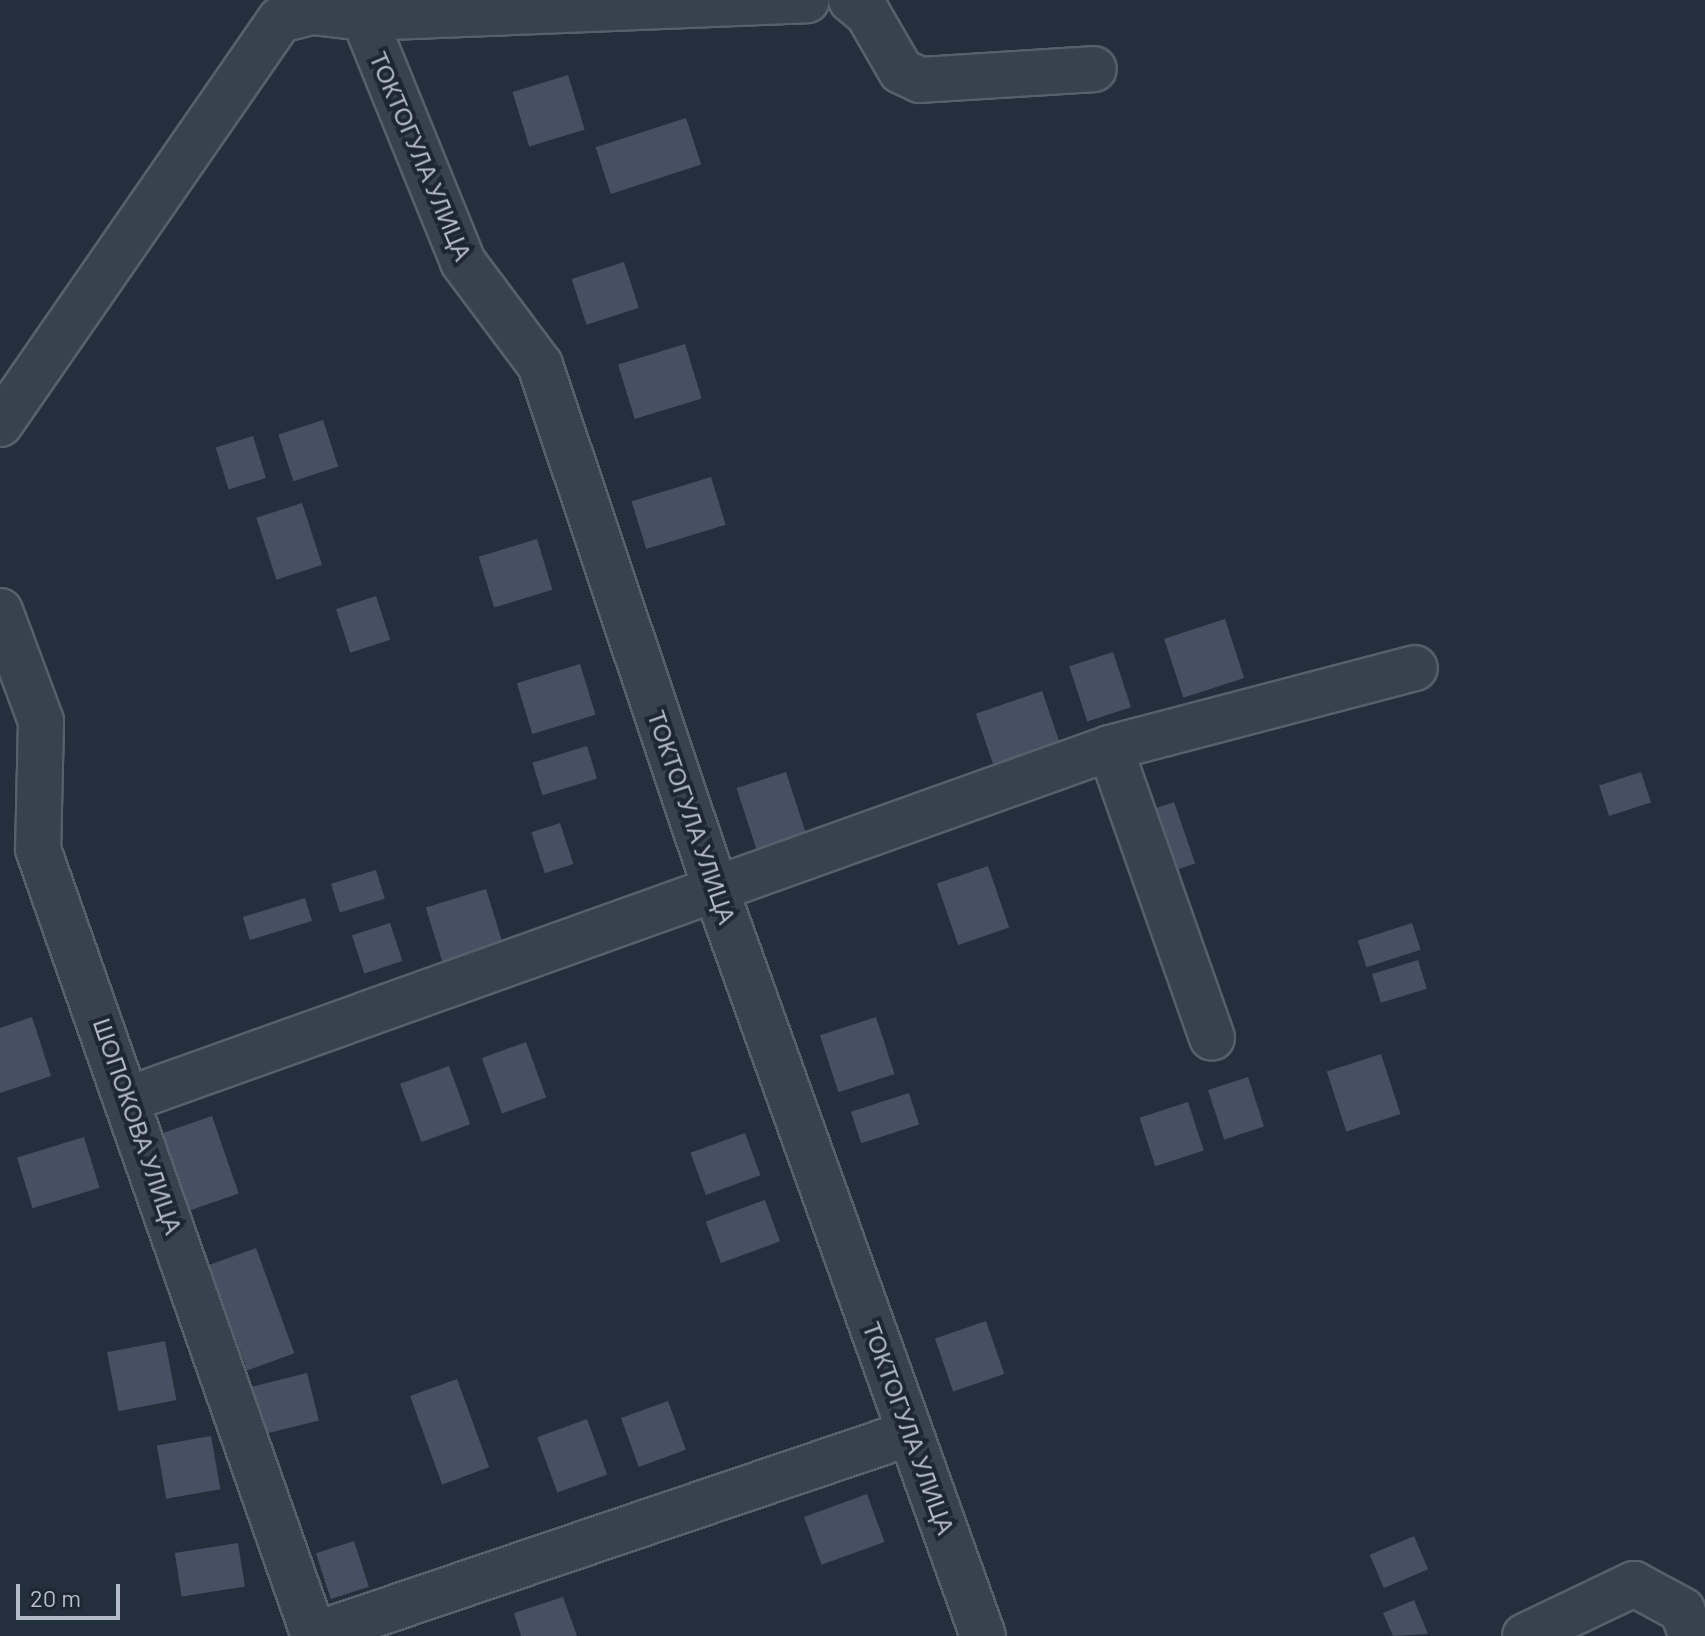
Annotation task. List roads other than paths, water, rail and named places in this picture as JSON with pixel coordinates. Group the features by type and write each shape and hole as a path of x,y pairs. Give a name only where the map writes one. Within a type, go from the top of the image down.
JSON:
{"street":[{"path":"0,424 257,45 280,20 313,12 364,18 807,0"},
{"path":"851,0 868,14 901,71 920,80 1094,69"},
{"name":"ТОКТОГУЛА УЛИЦА","path":"364,18 463,262 540,365 717,893 983,1636"},
{"name":"ШОПОКОВА УЛИЦА","path":"0,611 41,721 38,849 129,1099 314,1636"},
{"path":"129,1099 717,893 1110,748 1415,668"},
{"path":"1110,748 1212,1038"},
{"path":"314,1636 910,1433"},
{"path":"1525,1636 1634,1584 1682,1610 1692,1636"}]}
